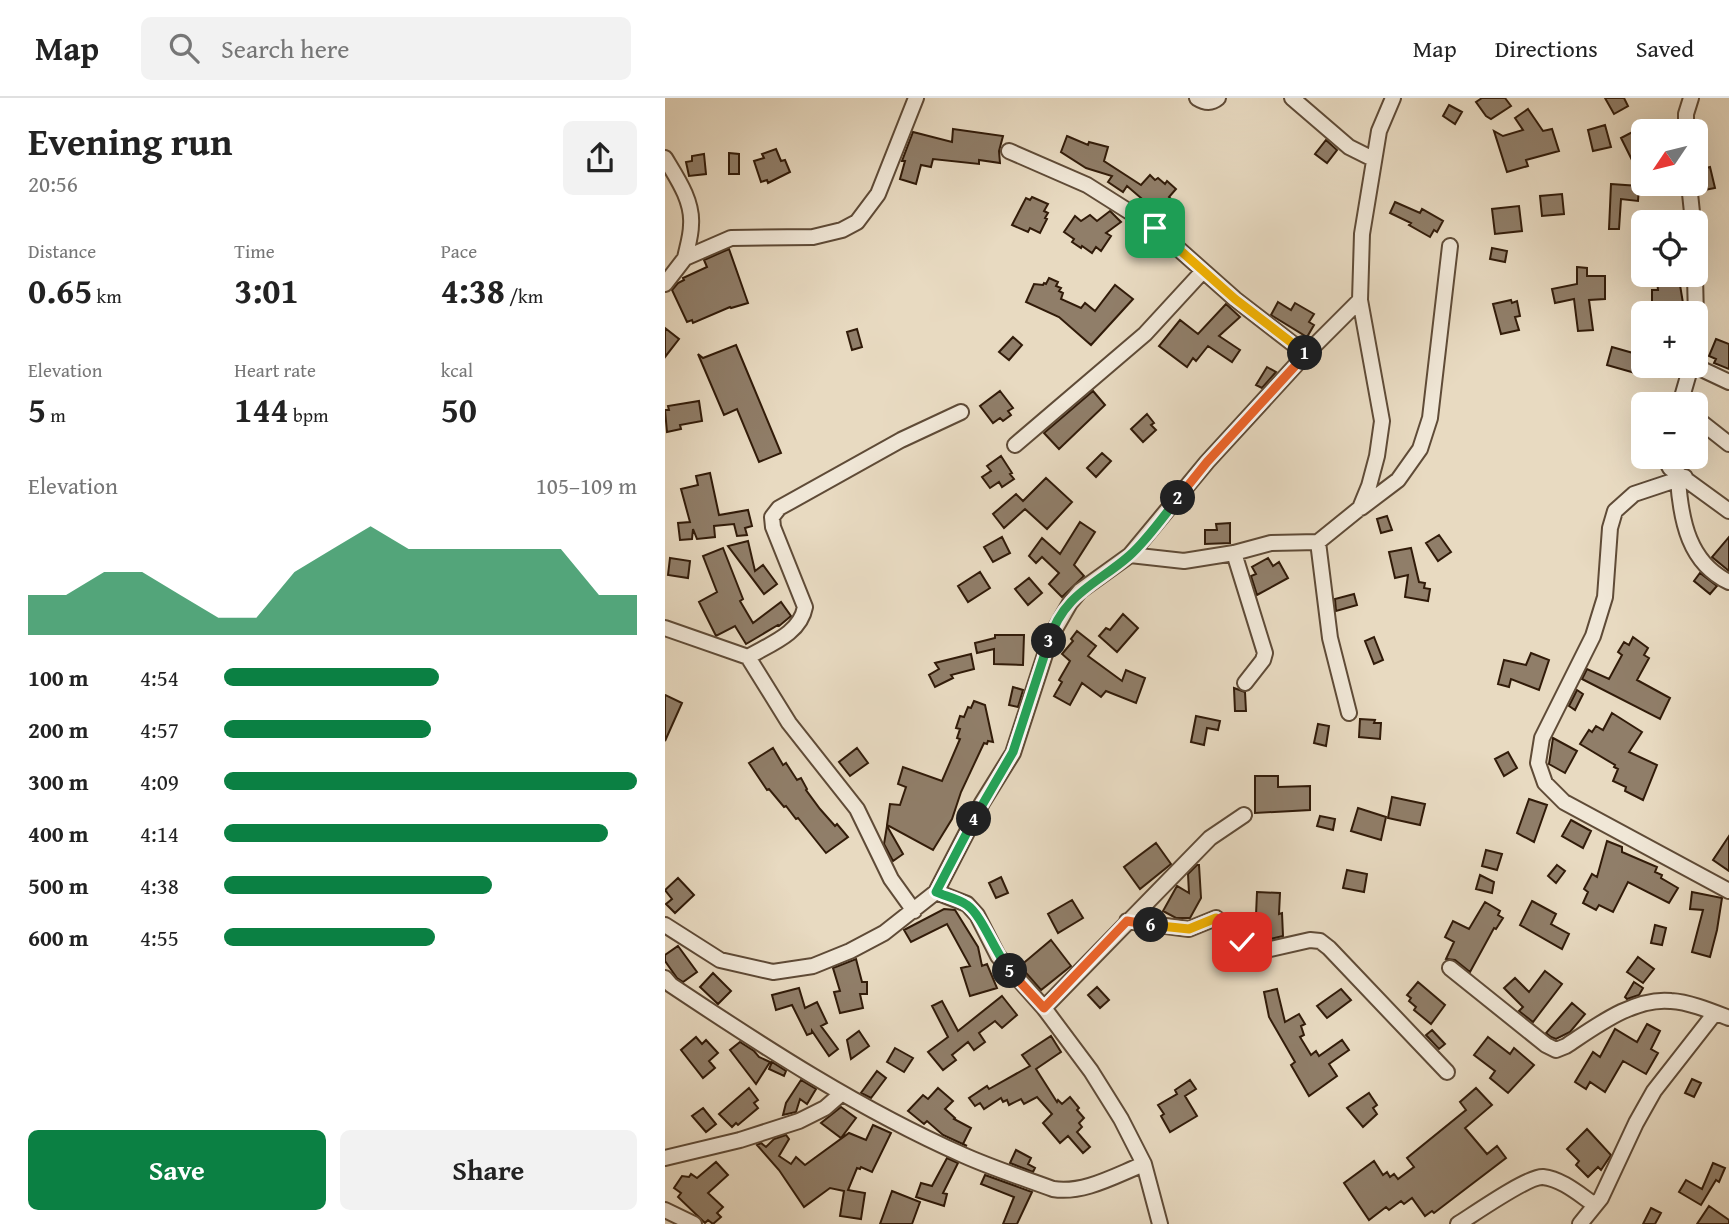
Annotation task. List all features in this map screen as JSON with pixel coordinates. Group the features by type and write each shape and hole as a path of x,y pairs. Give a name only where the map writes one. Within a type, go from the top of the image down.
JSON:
{"street":[{"path":"685,258 731,238 813,237 842,230 857,222 879,194 916,98"},
{"path":"1197,98 1206,102 1213,102 1218,98"},
{"path":"1292,98 1349,147 1373,159"},
{"path":"1360,508 1369,486 1382,421 1360,300 1362,234 1373,159 1393,98"},
{"path":"1686,119 1691,98"},
{"path":"1009,151 1087,185 1155,228 1268,326 1306,354"},
{"path":"665,158 689,204 692,224 685,258 665,284"},
{"path":"1130,555 1184,561 1234,553 1271,543 1318,542 1398,480 1420,449 1430,418 1450,246"},
{"path":"1015,445 1145,334 1203,271"},
{"path":"665,925 720,960 773,972 813,966 850,951 884,933 936,892 982,803 1013,752 1051,636 1063,614 1080,591 1130,555 1207,462 1306,354 1360,300"},
{"path":"1708,373 1729,382"},
{"path":"748,657 795,629 803,620 805,607 773,527 772,517 779,508 901,440 961,412"},
{"path":"1708,427 1729,444"},
{"path":"1671,469 1681,479 1729,511"},
{"path":"1681,479 1680,511 1689,541 1701,562 1729,582"},
{"path":"1681,479 1634,494 1615,511 1610,528 1605,597 1593,636 1542,738 1538,763 1545,783 1564,802 1729,891"},
{"path":"1318,542 1330,638 1349,713"},
{"path":"1234,553 1265,653 1263,660 1245,683"},
{"path":"665,628 748,657 789,723 857,808 891,878 914,911"},
{"path":"1044,1008 1210,838 1244,815"},
{"path":"936,892 967,904 977,915 998,957 1044,1008 1091,1071 1121,1119 1144,1164 1160,1224"},
{"path":"1127,921 1189,929 1216,918 1257,952 1310,940 1320,941 1447,1072"},
{"path":"1450,968 1546,1045 1556,1049 1566,1046 1617,1013 1640,1005 1670,1000 1722,1015 1654,1091 1595,1205 1580,1224"},
{"path":"665,978 671,985 742,1032 841,1094 963,1155 1053,1189 1066,1191 1086,1187 1144,1164"},
{"path":"665,1158 740,1140 813,1116 841,1094"},
{"path":"1458,1224 1526,1181 1541,1177 1559,1182 1595,1205"},
{"path":"665,1210 694,1224"}],"building":[{"path":"1482,98 1505,98 1511,106 1491,119 1476,102"},
{"path":"1605,98 1624,98 1628,106 1614,114"},
{"path":"1449,105 1462,112 1455,124 1443,116"},
{"path":"1528,109 1543,131 1552,129 1559,151 1526,160 1528,166 1507,172 1494,131 1503,136 1523,130 1515,118"},
{"path":"1605,125 1611,147 1593,151 1588,130"},
{"path":"953,129 1003,136 999,151 1000,163 979,160 979,164 933,159 931,167 921,165 916,184 900,179 905,161 902,161 913,132 952,142"},
{"path":"1631,133 1631,158 1621,138"},
{"path":"1067,136 1088,145 1089,142 1108,147 1104,161 1141,185 1150,175 1165,184 1167,181 1176,189 1169,197 1171,199 1156,217 1143,209 1148,204 1127,186 1123,192 1108,182 1112,176 1086,168 1061,152"},
{"path":"1326,140 1337,150 1327,163 1315,154"},
{"path":"776,149 790,172 768,183 767,180 761,182 754,161 764,158 762,154"},
{"path":"729,153 739,154 739,174 729,174"},
{"path":"704,154 706,174 689,176 686,162 692,161 692,156"},
{"path":"1708,168 1715,188 1708,189"},
{"path":"1611,184 1631,185 1631,196 1638,196 1638,201 1621,199 1619,229 1609,229"},
{"path":"1562,194 1564,214 1542,216 1540,196"},
{"path":"1032,197 1048,204 1044,211 1048,213 1045,218 1047,219 1040,233 1030,228 1028,232 1012,225 1026,198 1030,200"},
{"path":"1395,202 1420,213 1422,209 1443,221 1437,232 1434,230 1430,237 1409,225 1411,223 1390,213"},
{"path":"1519,206 1522,231 1495,234 1492,209"},
{"path":"1110,211 1121,222 1106,233 1111,236 1101,251 1096,247 1092,253 1082,246 1081,248 1064,232 1075,216 1081,221 1090,215 1097,221"},
{"path":"1492,248 1507,251 1505,262 1490,259"},
{"path":"729,249 748,303 730,307 693,323 692,320 687,322 672,290 683,278 707,267 704,260"},
{"path":"1577,267 1587,268 1587,276 1605,276 1605,299 1589,300 1593,330 1578,331 1574,299 1555,303 1552,289 1577,284"},
{"path":"1049,278 1058,282 1056,286 1061,288 1059,291 1063,293 1061,299 1081,308 1085,303 1095,311 1115,285 1133,299 1091,345 1059,317 1026,302 1034,284 1046,284"},
{"path":"1658,287 1680,287 1683,301 1652,301 1652,290 1658,290"},
{"path":"1511,300 1512,303 1517,301 1520,316 1515,317 1519,330 1501,334 1493,304"},
{"path":"1278,302 1291,310 1295,303 1314,314 1309,322 1314,325 1307,337 1271,315"},
{"path":"1226,304 1240,317 1219,336 1240,350 1232,362 1208,346 1196,361 1193,358 1187,367 1159,346 1180,320 1198,334"},
{"path":"665,328 679,339 665,357"},
{"path":"857,329 862,347 852,350 847,332"},
{"path":"1013,337 1022,345 1009,360 999,352"},
{"path":"1716,339 1729,344 1729,369 1714,363 1716,359 1709,356"},
{"path":"736,345 781,453 759,462 737,409 724,415 698,354 703,358"},
{"path":"1612,347 1631,352 1631,372 1607,365"},
{"path":"1267,367 1276,372 1262,388 1256,385"},
{"path":"1000,391 1013,408 1008,411 1011,415 1003,421 1000,418 993,423 980,406"},
{"path":"1093,391 1105,405 1059,449 1044,433"},
{"path":"699,401 702,421 680,425 681,429 667,432 665,410 669,410 668,406"},
{"path":"1147,414 1156,430 1143,442 1131,429"},
{"path":"1102,453 1111,461 1096,477 1087,468"},
{"path":"1001,456 1014,479 1002,487 999,482 990,488 982,477 991,471 987,466"},
{"path":"710,473 719,515 748,510 752,526 745,528 747,535 737,536 734,524 714,526 715,537 697,539 693,529 692,539 680,540 678,523 690,522 681,489 698,485 696,476"},
{"path":"1046,478 1072,502 1047,529 1025,509 1004,528 993,514 1016,494 1023,501"},
{"path":"1387,516 1392,530 1381,533 1377,519"},
{"path":"1080,522 1095,532 1074,565 1084,576 1062,597 1049,584 1059,573 1042,557 1036,563 1029,556 1042,538 1060,554"},
{"path":"1230,523 1230,543 1205,544 1205,530 1217,530 1216,524"},
{"path":"1439,535 1451,552 1438,561 1426,543"},
{"path":"1002,537 1010,553 993,562 984,547"},
{"path":"1729,537 1729,571 1712,557"},
{"path":"748,541 755,571 763,565 777,584 764,594 728,546"},
{"path":"723,548 743,599 740,601 753,623 781,602 791,616 779,626 746,644 735,626 716,636 699,602 717,592 703,556"},
{"path":"1411,548 1419,582 1425,583 1424,588 1430,589 1428,601 1405,597 1408,575 1395,578 1389,552"},
{"path":"670,558 690,561 688,578 668,575"},
{"path":"1268,558 1273,566 1279,562 1288,578 1257,595 1251,576 1256,574 1252,567"},
{"path":"980,572 990,588 968,602 958,586"},
{"path":"1700,573 1717,586 1710,594 1694,581"},
{"path":"1029,578 1042,593 1028,605 1015,589"},
{"path":"1354,594 1357,605 1336,611 1335,599"},
{"path":"1123,614 1138,628 1117,652 1099,636 1106,628 1110,630"},
{"path":"1077,631 1096,646 1088,656 1122,681 1126,670 1145,678 1136,703 1106,691 1101,697 1082,683 1070,705 1054,696 1062,682 1059,680 1070,661 1062,654 1073,641 1071,639"},
{"path":"995,635 1024,635 1023,665 994,664 994,649 977,653 975,643 995,638"},
{"path":"1374,637 1383,660 1374,664 1365,641"},
{"path":"1633,637 1648,648 1644,655 1649,658 1637,680 1670,698 1660,719 1582,679 1587,669 1609,679 1622,655 1618,652 1624,642 1629,645"},
{"path":"1531,653 1549,660 1539,690 1511,679 1509,687 1498,684 1504,660 1526,665"},
{"path":"971,654 974,669 951,675 953,678 935,687 929,675 939,669 935,663"},
{"path":"1013,687 1023,690 1018,707 1009,705"},
{"path":"1234,688 1245,692 1246,711 1235,711"},
{"path":"1577,690 1583,694 1575,710 1569,706"},
{"path":"665,695 682,703 665,741"},
{"path":"974,701 985,705 993,742 984,743 961,792 952,819 933,850 887,825 890,804 900,805 906,787 898,784 903,767 942,781 960,739 957,738 960,729 956,728 960,716 964,717"},
{"path":"1612,713 1642,732 1629,752 1657,765 1643,800 1613,781 1618,769 1615,765 1580,744 1589,730 1592,732 1596,726 1603,730"},
{"path":"1196,716 1220,721 1218,730 1207,728 1204,745 1191,742"},
{"path":"1360,719 1381,723 1380,739 1359,737"},
{"path":"1318,724 1329,726 1326,746 1314,743"},
{"path":"1553,738 1577,751 1565,773 1549,764"},
{"path":"773,748 783,765 786,763 797,780 801,778 820,809 848,837 826,853 798,818 767,790 749,763"},
{"path":"857,748 868,763 850,776 839,762"},
{"path":"1508,752 1517,768 1504,776 1495,759"},
{"path":"1255,776 1278,776 1278,787 1310,786 1310,810 1255,813"},
{"path":"1392,797 1425,804 1420,825 1388,818"},
{"path":"1529,799 1547,805 1534,842 1517,833"},
{"path":"1358,808 1386,817 1381,840 1351,831"},
{"path":"1320,816 1335,819 1333,830 1317,826"},
{"path":"1571,820 1591,831 1583,848 1562,836"},
{"path":"887,826 903,854 893,861 884,844"},
{"path":"1729,836 1729,871 1713,860"},
{"path":"1607,841 1622,847 1622,852 1657,867 1655,872 1662,875 1661,878 1678,888 1669,903 1628,882 1613,912 1599,905 1596,910 1583,903 1588,892 1584,889 1592,874 1597,877"},
{"path":"1156,843 1171,864 1140,889 1124,867"},
{"path":"1486,850 1502,854 1497,870 1482,866"},
{"path":"1197,865 1201,898 1190,918 1176,918 1163,911 1177,886 1189,893 1188,874"},
{"path":"1557,865 1565,871 1556,883 1548,876"},
{"path":"1347,870 1367,874 1364,892 1343,888"},
{"path":"1480,875 1494,882 1492,893 1476,889"},
{"path":"1001,877 1008,893 996,898 989,883"},
{"path":"678,878 694,895 675,913 666,904 672,899 665,890"},
{"path":"1257,892 1280,893 1279,914 1282,913 1283,936 1258,942 1255,940"},
{"path":"1692,892 1722,898 1710,957 1692,952 1703,910 1690,909"},
{"path":"1072,900 1083,918 1058,933 1048,914"},
{"path":"1532,901 1556,914 1551,924 1569,934 1562,949 1520,925"},
{"path":"1485,902 1500,911 1498,915 1503,918 1496,929 1494,928 1470,972 1455,960 1446,959 1454,942 1445,937 1453,921 1469,929"},
{"path":"944,909 955,910 978,947 982,966 987,964 997,988 970,996 961,968 970,966 947,924 911,942 904,930"},
{"path":"1655,925 1666,928 1662,945 1651,943"},
{"path":"1051,940 1071,966 1041,990 1020,966"},
{"path":"678,946 697,972 683,982 665,961 665,955"},
{"path":"1638,957 1654,969 1643,983 1627,972"},
{"path":"856,959 862,982 867,982 867,994 860,994 863,1008 840,1013 834,992 840,991 833,968"},
{"path":"1545,971 1562,984 1533,1022 1519,1011 1523,1007 1504,988 1515,978 1529,992"},
{"path":"713,973 731,991 718,1004 700,987"},
{"path":"1418,982 1445,1005 1431,1024 1414,1010 1416,1007 1407,995"},
{"path":"1634,982 1643,988 1639,995 1627,999 1625,997"},
{"path":"1097,987 1109,1000 1100,1008 1088,995"},
{"path":"799,988 805,1008 817,1002 827,1023 821,1026 838,1049 829,1056 812,1031 807,1035 792,1005 776,1010 772,995"},
{"path":"1277,989 1285,1022 1299,1014 1305,1024 1301,1026 1304,1035 1300,1037 1311,1055 1316,1051 1319,1056 1342,1040 1349,1050 1329,1064 1337,1076 1309,1096 1291,1065 1295,1062 1269,1017 1264,992"},
{"path":"1341,989 1351,1000 1327,1018 1317,1006"},
{"path":"1002,996 1017,1015 1002,1028 995,1021 979,1033 985,1042 974,1050 968,1042 952,1055 956,1060 943,1070 928,1052 948,1037 932,1006 942,1001 958,1031"},
{"path":"1572,1003 1585,1014 1570,1032 1556,1039 1551,1037 1546,1033"},
{"path":"1647,1024 1660,1031 1651,1049 1658,1053 1646,1074 1623,1061 1605,1092 1590,1082 1586,1089 1575,1082 1593,1052 1600,1057 1615,1029 1637,1042"},
{"path":"1432,1030 1445,1044 1439,1049 1426,1035"},
{"path":"859,1031 869,1046 851,1059 847,1040"},
{"path":"1051,1036 1061,1052 1036,1069 1057,1102 1058,1100 1062,1104 1070,1097 1079,1108 1077,1110 1084,1118 1079,1123 1082,1127 1077,1132 1090,1147 1083,1153 1068,1136 1060,1143 1043,1123 1052,1114 1037,1097 1024,1104 1021,1099 1009,1105 1007,1100 1003,1102 1001,1098 984,1109 980,1103 975,1106 969,1098 987,1086 989,1089 1030,1066 1022,1055"},
{"path":"696,1037 702,1044 706,1040 718,1053 709,1061 715,1068 703,1078 681,1050"},
{"path":"1488,1037 1510,1054 1514,1048 1534,1065 1508,1093 1490,1078 1495,1071 1474,1055"},
{"path":"740,1042 770,1062 756,1084 730,1050"},
{"path":"895,1048 913,1058 904,1072 887,1062"},
{"path":"772,1062 786,1071 784,1076 769,1069"},
{"path":"877,1071 886,1078 871,1098 861,1093"},
{"path":"1692,1079 1701,1083 1694,1097 1685,1093"},
{"path":"801,1080 816,1089 807,1104 800,1099 796,1112 783,1115 786,1103"},
{"path":"1190,1080 1196,1089 1185,1096 1197,1116 1170,1132 1158,1105 1177,1094 1175,1090"},
{"path":"749,1088 758,1100 754,1103 758,1108 732,1127 719,1114"},
{"path":"938,1088 953,1101 945,1109 954,1119 971,1128 963,1144 967,1146 943,1135 927,1121 924,1124 908,1111 923,1095 928,1099"},
{"path":"1476,1088 1492,1105 1465,1128 1487,1154 1497,1146 1506,1158 1434,1213 1432,1211 1425,1216 1412,1198 1404,1204 1401,1201 1389,1210 1386,1207 1369,1220 1344,1183 1374,1161 1383,1175 1387,1172 1390,1177 1394,1174 1398,1179 1414,1167 1407,1158 1466,1110 1460,1102"},
{"path":"1369,1093 1377,1105 1373,1108 1377,1114 1363,1127 1347,1108"},
{"path":"841,1107 856,1118 841,1138 821,1123"},
{"path":"703,1108 716,1124 706,1132 692,1116"},
{"path":"873,1125 891,1133 872,1172 857,1168 848,1190 865,1193 861,1219 840,1216 844,1191 830,1188 804,1207 779,1170 757,1145 761,1143 766,1147 774,1139 786,1135 789,1139 779,1156 791,1164 796,1157 805,1165 849,1133 866,1140"},
{"path":"1587,1129 1611,1155 1601,1170 1598,1167 1588,1177 1576,1165 1579,1161 1567,1149"},
{"path":"1016,1150 1031,1158 1028,1164 1035,1168 1033,1172 1010,1163"},
{"path":"947,1158 958,1163 943,1193 947,1194 944,1206 916,1197 921,1183 932,1186"},
{"path":"716,1162 728,1175 708,1193 723,1207 717,1213 721,1217 713,1224 708,1220 705,1223 678,1197 681,1193 674,1188 682,1176 689,1177 691,1174 697,1178"},
{"path":"1713,1163 1725,1168 1719,1182 1716,1180 1701,1205 1679,1192 1686,1180 1702,1189"},
{"path":"985,1175 1032,1192 1017,1224 1003,1224 1014,1197 981,1184"},
{"path":"892,1191 920,1202 912,1224 880,1224"},
{"path":"1709,1206 1729,1220 1729,1224 1697,1224"},
{"path":"1651,1208 1661,1213 1655,1224 1643,1224"}],"route":[{"path":"1155,228 1235,299 1306,354 1207,462 1130,555 1080,591 1070,603 1051,636 1013,752 982,803 936,892 967,904 977,915 998,957 1044,1008 1127,921 1189,929 1216,918 1242,942"}]}
